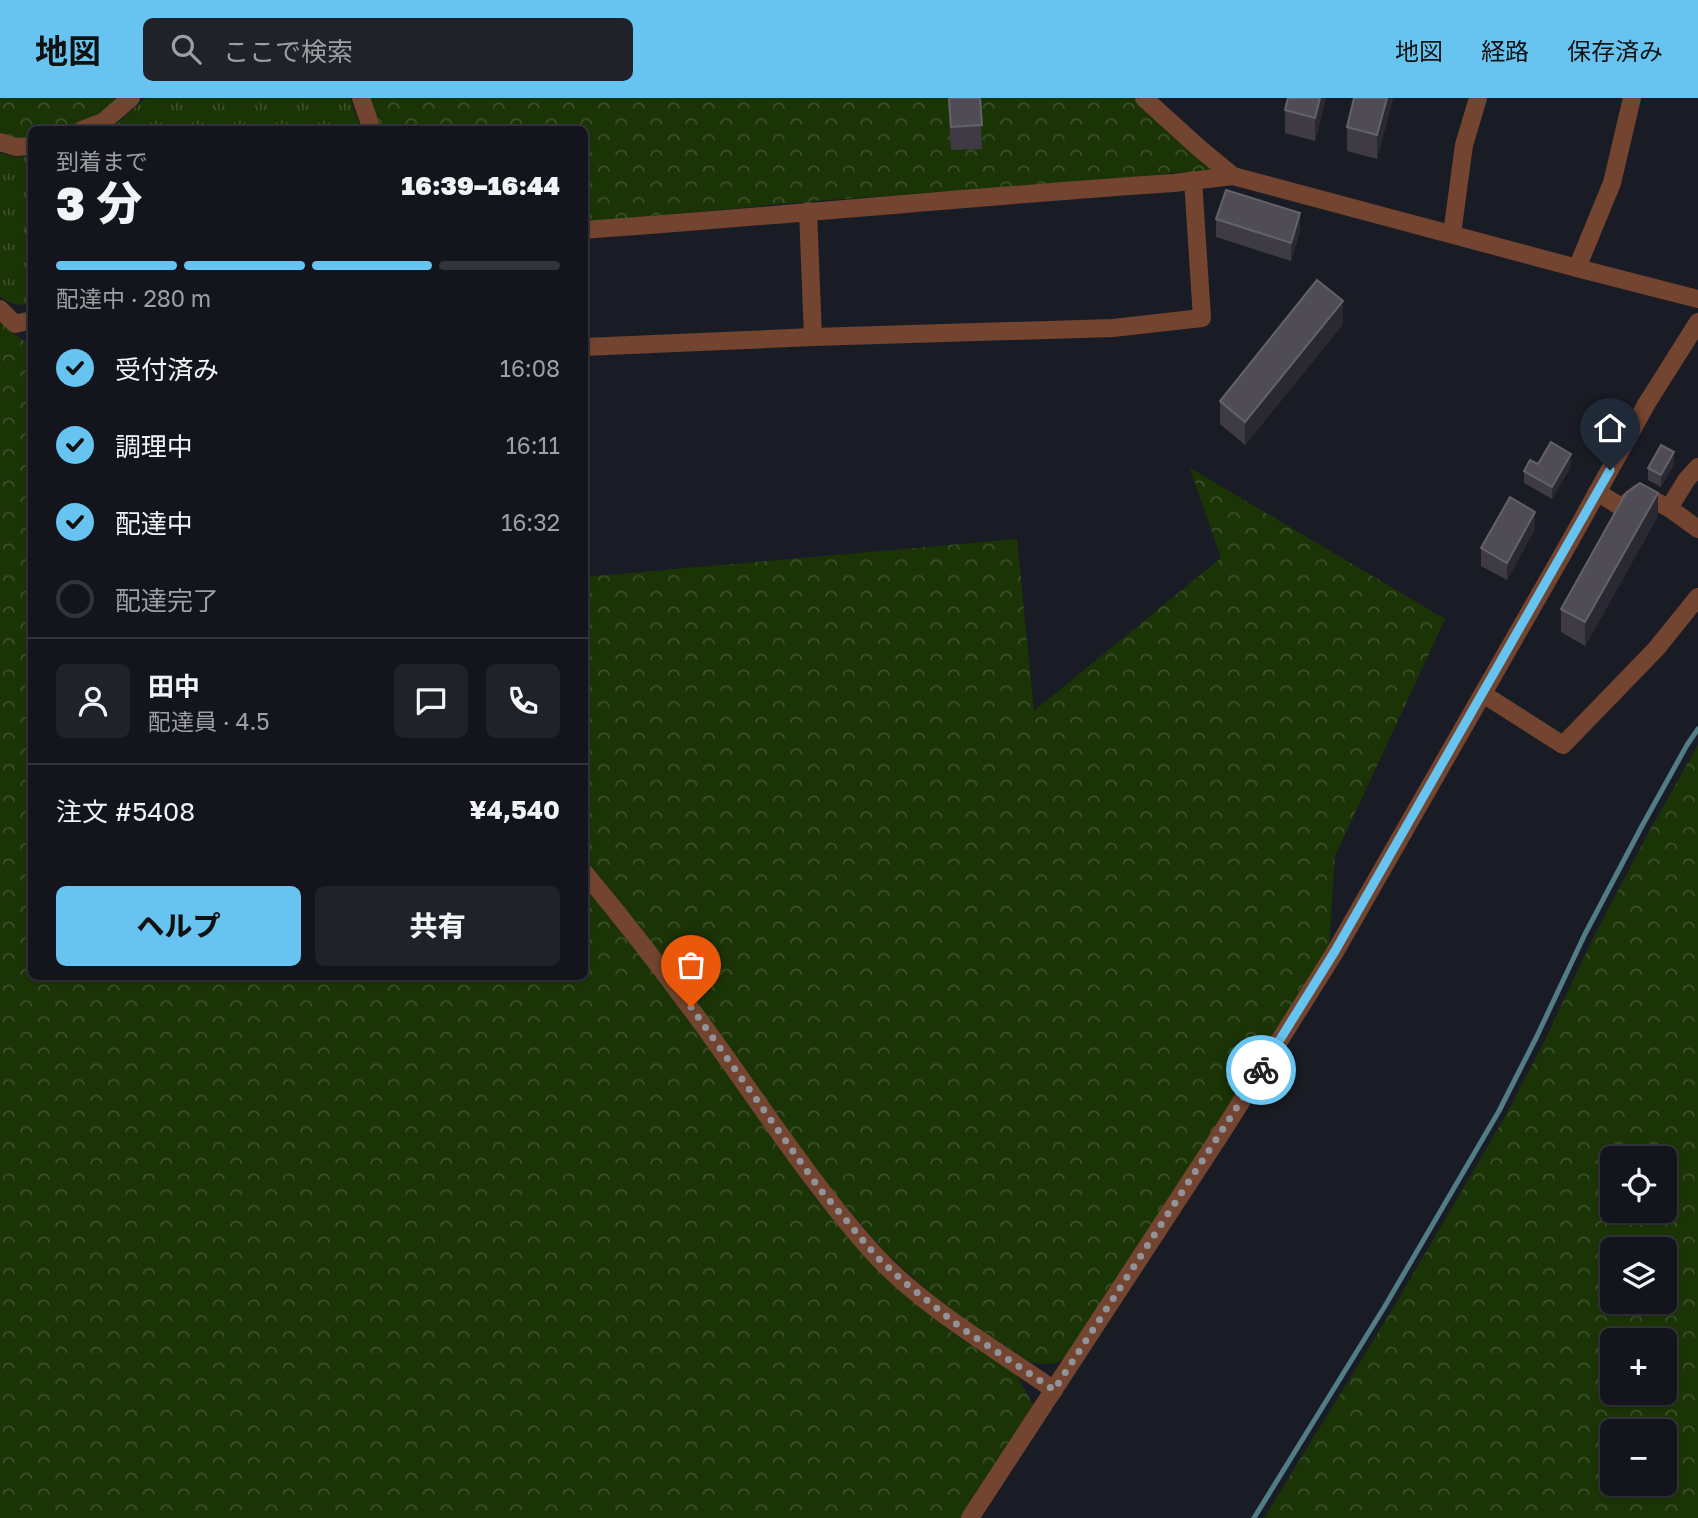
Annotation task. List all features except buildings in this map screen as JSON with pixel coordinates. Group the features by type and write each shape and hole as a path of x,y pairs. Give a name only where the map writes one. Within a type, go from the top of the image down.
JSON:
{"lane":[{"path":"92,126 103,122 131,98"},
{"path":"361,98 371,126"},
{"path":"1144,98 1233,176"},
{"path":"1452,234 1464,145 1478,98"},
{"path":"1577,268 1612,183 1632,98"},
{"path":"0,142 16,147 28,146"},
{"path":"588,230 1233,176 1698,299"},
{"path":"588,346 1113,328 1202,318 1193,180"},
{"path":"808,211 813,337"},
{"path":"11,318 28,333"},
{"path":"970,1518 1329,962 1647,403 1698,322"},
{"path":"1669,508 1698,467"},
{"path":"1597,492 1621,507 1639,493 1669,508 1698,529"},
{"path":"1483,694 1563,745 1657,649 1698,597"},
{"path":"588,877 691,1007 819,1188 877,1257 921,1297 960,1327 1054,1390"}],"green space":[{"path":"0,98 119,98 99,116 69,126 28,126 28,139 0,134"},
{"path":"146,98 350,98 360,126 113,126"},
{"path":"369,98 1133,98 1215,171 815,201 588,222 588,126 378,126"},
{"path":"0,153 15,157 28,156 28,304 15,304 0,297"},
{"path":"0,319 28,344 28,980 588,980 588,889 684,1012 812,1194 871,1263 954,1334 1016,1374 1034,1407 961,1518 0,1518"},
{"path":"1190,468 1445,619 1335,856 1329,947 1268,1047 1064,1358 1056,1363 1032,1363 965,1320 884,1251 826,1183 697,1002 588,862 588,577 1017,539 1034,711 1221,558"},
{"path":"1698,745 1698,1518 1264,1518 1392,1310 1506,1115 1593,938"}],"waterway":[{"path":"1254,1518 1385,1306 1499,1111 1585,934 1642,826 1698,729"}],"way so far":[{"path":"691,1007 819,1188 877,1257 960,1327 1054,1390 1261,1070"}],"route":[{"path":"1261,1070 1335,951 1434,781 1610,470"}]}
